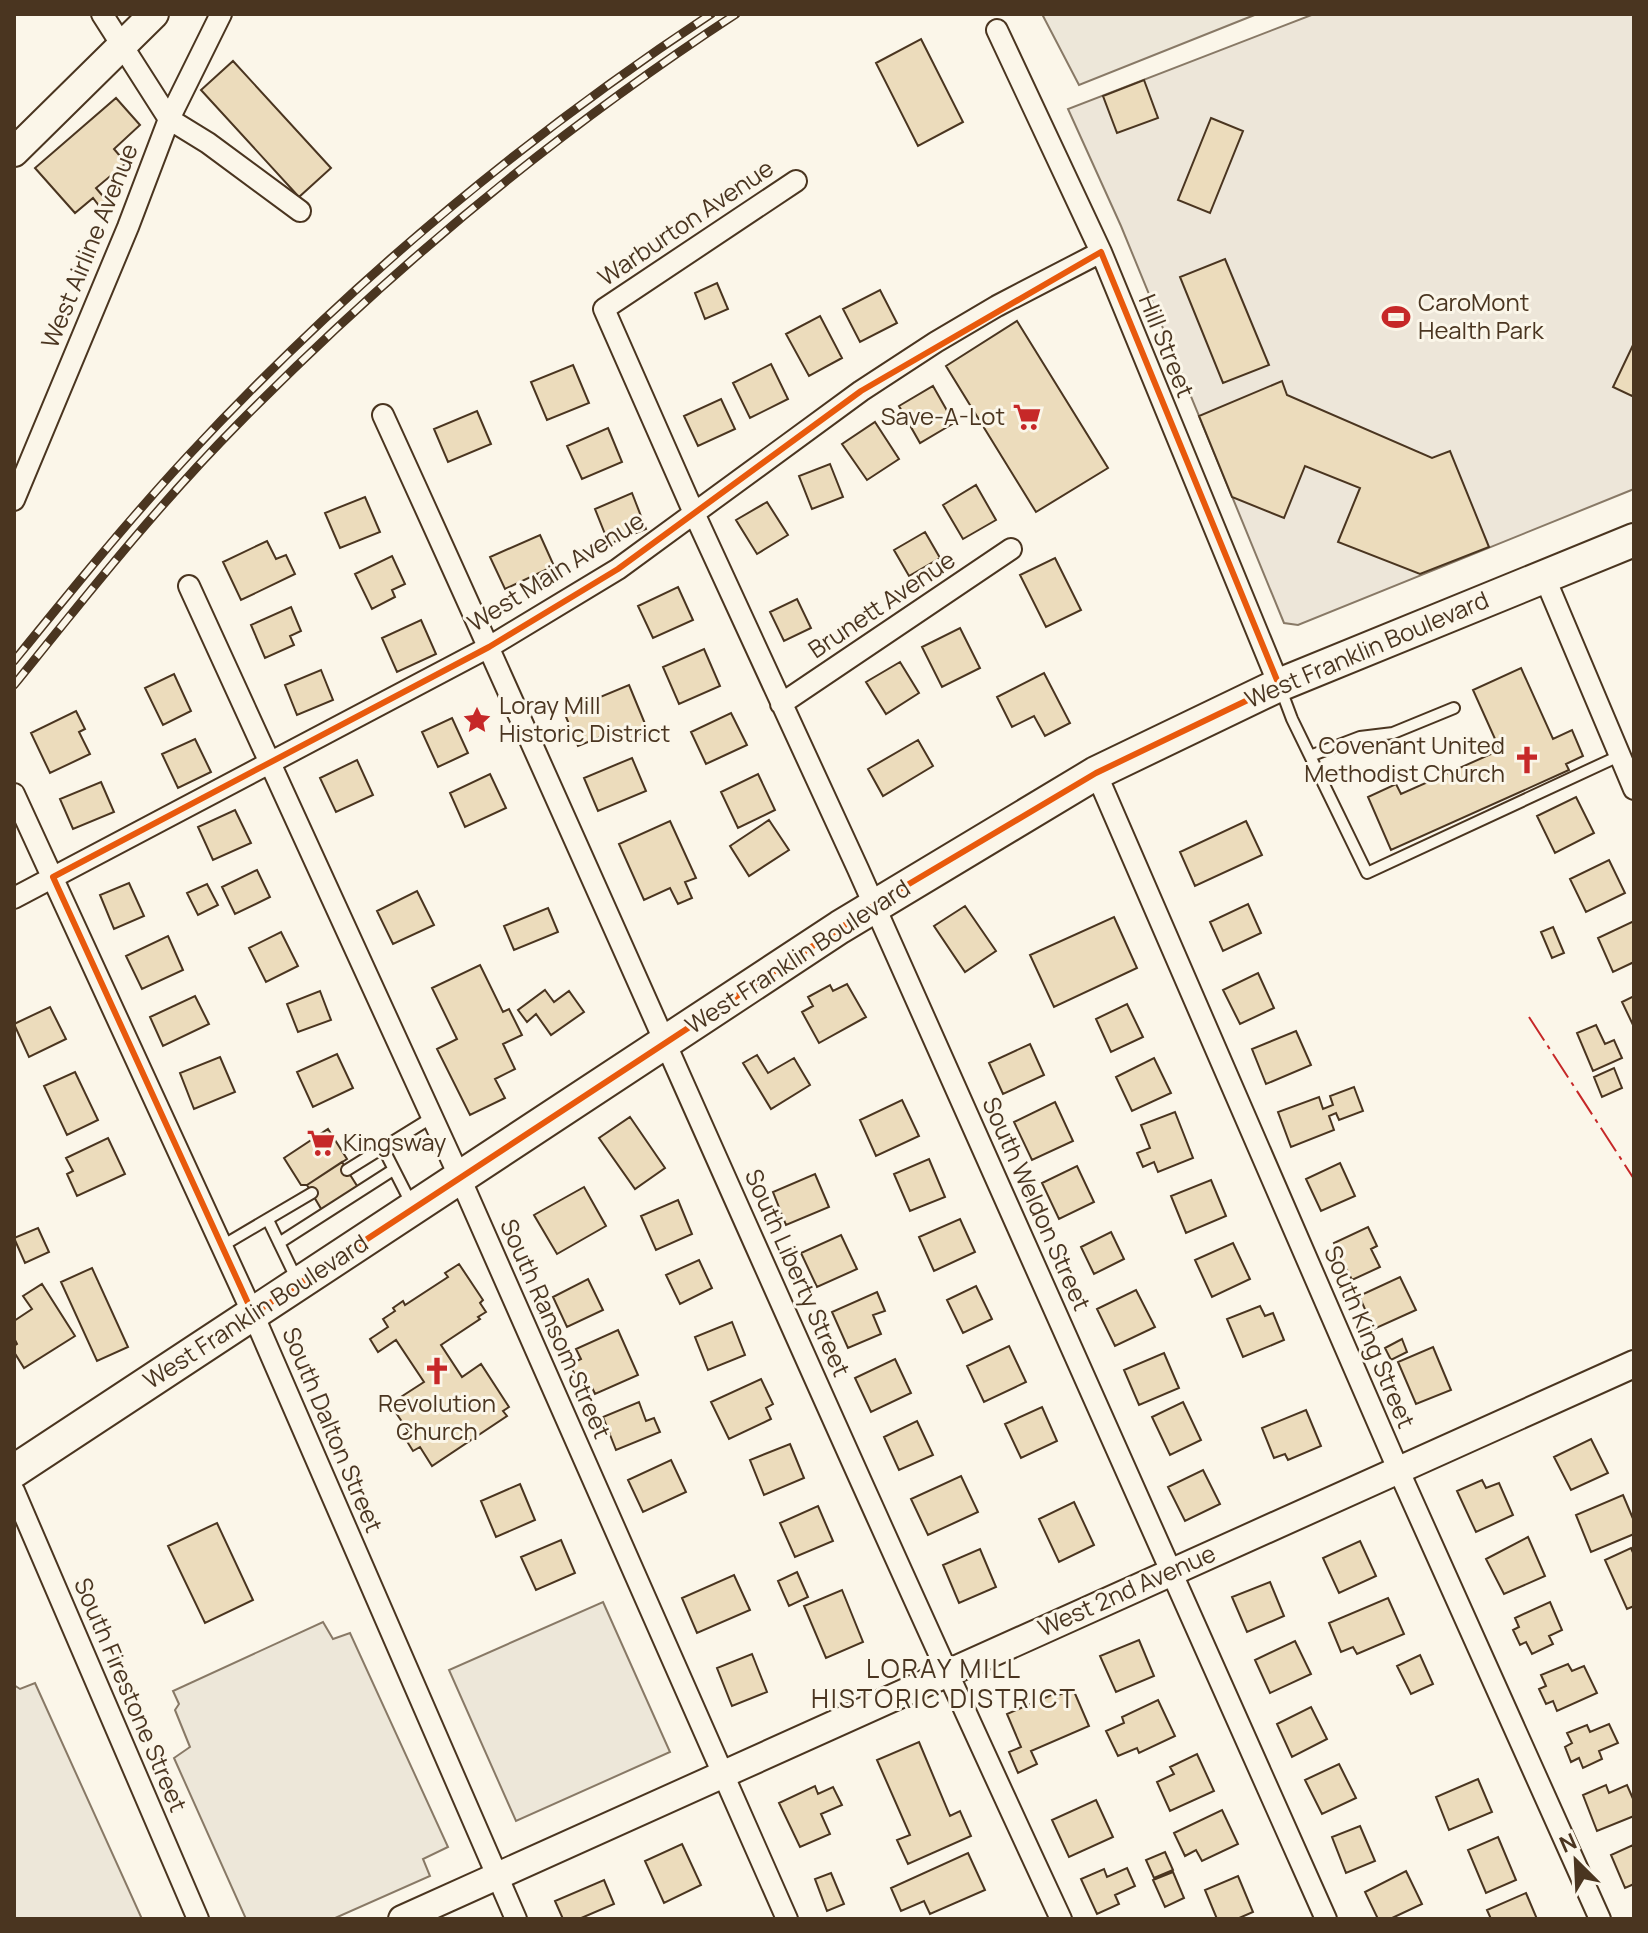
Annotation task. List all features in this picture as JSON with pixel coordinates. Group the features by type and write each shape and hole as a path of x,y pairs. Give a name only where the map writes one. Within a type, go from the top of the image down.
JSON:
{"main road":[{"path":"14,152 154,14"},
{"name":"West Franklin Boulevard","path":"14,1471 874,905 1096,773 1279,685 1634,540"}],"street":[{"path":"102,14 169,119 208,143 300,211"},
{"name":"West Airline Avenue","path":"14,500 128,227 169,119 221,14"},
{"name":"Hill Street","path":"997,30 1101,252 1279,685"},
{"name":"Warburton Avenue","path":"604,309 796,181"},
{"name":"West Main Avenue","path":"14,898 489,647 618,569 861,391 936,342 1101,252"},
{"name":"South Weldon Street","path":"604,309 874,905 1326,1919"},
{"name":"South Liberty Street","path":"383,415 946,1673 1061,1919"},
{"name":"Brunett Avenue","path":"781,704 1011,549"},
{"path":"1544,576 1634,789"},
{"name":"South Ransom Street","path":"189,586 460,1178 787,1919"},
{"name":"South King Street","path":"1096,773 1398,1469 1600,1919"},
{"name":"South Dalton Street","path":"14,794 253,1314 516,1919"},
{"name":"West 2nd Avenue","path":"402,1919 1398,1469 1632,1371"},
{"name":"South Firestone Street","path":"14,1491 198,1919"}],"lane":[{"path":"1279,685 1367,873 1619,756"},
{"path":"1310,756 1360,737 1393,733 1454,708"},
{"path":"347,1170 431,1118"},
{"path":"383,1148 414,1209"},
{"path":"279,1243 393,1170"},
{"path":"222,1246 312,1193"},
{"path":"268,1220 299,1284"}],"highlighted area":[{"path":"1101,252 1279,685 1096,773 892,894 253,1314 53,877 489,647 618,569 861,391"}],"shaded area":[{"path":"1042,14 1257,14 1079,85"},
{"name":"CaroMont Health Park","path":"1314,14 1634,14 1634,489 1298,625 1284,623 1121,226 1068,109"},
{"path":"603,1602 670,1752 516,1821 449,1670"},
{"path":"323,1622 333,1639 350,1633 448,1847 423,1859 430,1876 333,1919 246,1919 174,1758 190,1747 175,1710 179,1704 173,1691"},
{"path":"35,1683 142,1919 14,1919 14,1685 20,1689"}],"building":[{"path":"921,39 963,122 918,146 876,63"},
{"path":"233,61 331,168 299,197 201,90"},
{"path":"1144,80 1158,118 1117,133 1103,96"},
{"path":"116,98 140,125 114,149 126,163 96,188 107,201 100,207 93,198 75,213 35,168"},
{"path":"1211,118 1243,131 1210,213 1178,200"},
{"path":"1225,259 1269,365 1223,383 1180,277"},
{"path":"717,283 728,309 705,319 695,293"},
{"path":"880,290 897,323 860,342 843,309"},
{"path":"820,316 842,358 809,376 786,334"},
{"name":"Save-A-Lot","path":"1017,321 1108,468 1036,512 946,366"},
{"path":"1634,343 1634,393 1632,396 1613,387"},
{"path":"771,364 788,399 750,418 733,383"},
{"path":"573,365 589,403 547,420 531,382"},
{"path":"1282,381 1287,395 1432,458 1450,451 1489,547 1420,574 1338,542 1360,488 1305,466 1284,518 1232,497 1199,416"},
{"path":"933,386 954,423 920,443 899,406"},
{"path":"721,399 735,429 698,446 684,416"},
{"path":"477,411 491,444 448,462 434,429"},
{"path":"875,422 899,459 867,480 842,444"},
{"path":"608,428 622,462 582,479 567,446"},
{"path":"830,464 843,497 812,509 799,476"},
{"path":"976,485 996,520 963,539 943,505"},
{"path":"632,493 646,529 609,544 595,509"},
{"path":"365,497 380,532 340,548 325,513"},
{"path":"767,502 788,535 757,554 736,520"},
{"path":"925,532 940,558 909,576 894,550"},
{"path":"540,535 554,566 505,589 490,557"},
{"path":"267,541 276,559 286,555 295,574 241,600 223,562"},
{"path":"392,556 405,584 392,590 395,597 372,609 355,574"},
{"path":"1055,558 1081,610 1046,627 1020,575"},
{"path":"678,587 693,620 653,638 638,606"},
{"path":"797,599 811,628 784,641 770,612"},
{"path":"291,607 301,631 290,636 294,645 265,658 251,625"},
{"path":"421,620 436,654 397,672 382,638"},
{"path":"960,628 980,668 942,687 922,647"},
{"path":"704,649 720,686 679,704 663,667"},
{"path":"900,662 919,693 886,714 866,682"},
{"name":"Covenant United Methodist Church","path":"1521,668 1553,739 1572,730 1583,756 1566,764 1569,770 1391,850 1368,797 1396,784 1401,794 1500,750 1473,690"},
{"path":"321,670 333,700 297,715 285,685"},
{"path":"1044,673 1070,723 1045,736 1034,716 1012,727 997,697"},
{"path":"174,674 191,711 163,725 145,688"},
{"path":"629,685 648,731 628,739 623,728 578,746 564,712"},
{"path":"76,711 85,729 79,732 90,754 50,773 31,733"},
{"path":"731,713 747,745 706,764 691,732"},
{"path":"452,718 468,753 438,767 422,732"},
{"path":"195,739 211,772 178,788 162,754"},
{"path":"918,740 933,766 883,796 868,769"},
{"path":"632,758 646,791 598,811 584,778"},
{"path":"357,760 373,795 336,812 320,778"},
{"path":"490,774 506,808 465,827 450,793"},
{"path":"758,774 775,810 738,828 721,792"},
{"path":"101,782 114,812 73,829 60,799"},
{"path":"1576,797 1594,833 1555,853 1537,816"},
{"path":"235,810 251,843 213,860 198,827"},
{"path":"769,820 789,850 749,876 730,846"},
{"path":"670,821 696,878 685,882 692,898 678,904 670,888 644,900 619,844"},
{"path":"1246,821 1262,855 1195,886 1180,852"},
{"path":"1609,860 1625,893 1586,912 1570,879"},
{"path":"257,870 270,897 235,914 222,887"},
{"path":"129,883 144,916 114,929 100,895"},
{"path":"207,884 218,905 198,915 187,893"},
{"path":"417,891 434,925 393,944 377,911"},
{"path":"1248,904 1261,933 1223,951 1210,922"},
{"path":"965,906 996,951 965,972 934,926"},
{"path":"548,908 558,932 514,950 504,926"},
{"path":"1114,917 1137,968 1054,1007 1030,955"},
{"path":"1634,921 1634,962 1613,972 1598,938"},
{"path":"1553,927 1564,953 1552,958 1541,932"},
{"path":"281,932 298,966 266,982 249,948"},
{"path":"168,936 183,970 142,989 126,956"},
{"path":"480,965 503,1012 509,1009 522,1035 503,1044 515,1069 495,1079 505,1098 470,1115 437,1049 457,1039 432,988"},
{"path":"1258,973 1274,1008 1240,1024 1223,990"},
{"path":"847,984 866,1017 819,1043 802,1012 813,1006 808,997 830,985 833,991"},
{"path":"545,990 554,1002 569,991 584,1012 551,1035 536,1014 527,1022 518,1010"},
{"path":"320,991 331,1020 298,1032 287,1004"},
{"path":"195,996 209,1024 163,1046 150,1017"},
{"path":"1634,996 1634,1027 1622,1002"},
{"path":"1127,1004 1143,1037 1111,1052 1096,1019"},
{"path":"50,1007 66,1039 29,1057 14,1024"},
{"path":"1596,1025 1605,1044 1614,1040 1622,1058 1593,1071 1577,1033"},
{"path":"1296,1031 1311,1065 1266,1084 1252,1049"},
{"path":"1030,1044 1044,1075 1003,1094 989,1063"},
{"path":"337,1054 353,1088 313,1107 297,1072"},
{"path":"757,1055 768,1073 794,1058 810,1085 771,1109 743,1063"},
{"path":"220,1057 235,1092 194,1109 180,1073"},
{"path":"1154,1058 1171,1093 1132,1111 1116,1077"},
{"path":"1614,1068 1622,1088 1602,1097 1594,1077"},
{"path":"75,1072 98,1120 67,1135 44,1086"},
{"path":"1354,1087 1363,1111 1339,1120 1336,1113 1329,1116 1334,1130 1291,1147 1278,1112 1319,1097 1323,1109 1333,1105 1330,1096"},
{"path":"902,1100 919,1136 876,1156 860,1120"},
{"path":"1055,1102 1073,1141 1032,1160 1014,1122"},
{"path":"1175,1112 1193,1158 1158,1172 1154,1162 1143,1167 1137,1153 1150,1148 1141,1125"},
{"path":"630,1117 665,1168 635,1189 599,1138"},
{"name":"Kingsway","path":"328,1129 347,1159 307,1185 301,1185 284,1158"},
{"path":"108,1138 125,1174 77,1196 67,1174 73,1171 66,1158"},
{"path":"929,1159 945,1197 910,1211 894,1174"},
{"path":"342,1162 359,1189 323,1212 307,1185"},
{"path":"1340,1163 1355,1196 1321,1211 1306,1179"},
{"path":"1077,1166 1094,1202 1059,1219 1042,1183"},
{"path":"815,1174 829,1207 786,1225 773,1192"},
{"path":"1211,1180 1226,1216 1186,1233 1171,1196"},
{"path":"584,1187 606,1226 557,1254 534,1215"},
{"path":"678,1200 692,1234 656,1250 641,1216"},
{"path":"960,1219 975,1252 934,1271 919,1237"},
{"path":"1368,1227 1377,1246 1371,1249 1380,1267 1352,1280 1334,1243"},
{"path":"38,1228 49,1252 25,1263 14,1238"},
{"path":"1111,1232 1124,1259 1094,1274 1081,1247"},
{"path":"841,1235 857,1269 817,1287 801,1253"},
{"path":"1233,1243 1250,1279 1212,1297 1195,1260"},
{"path":"699,1260 712,1288 680,1304 666,1275"},
{"name":"Revolution Church","path":"459,1264 483,1300 480,1303 486,1312 441,1345 462,1377 481,1364 509,1407 503,1411 507,1416 432,1466 420,1447 413,1451 403,1435 409,1432 390,1404 424,1382 396,1340 378,1352 370,1339 388,1327 383,1319 395,1311 393,1308 403,1301 405,1305 448,1277 445,1273"},
{"path":"92,1268 128,1347 97,1361 61,1282"},
{"path":"1400,1277 1416,1310 1374,1329 1359,1296"},
{"path":"588,1279 603,1310 567,1327 553,1297"},
{"path":"42,1284 75,1336 24,1368 14,1352 17,1344 14,1321 32,1309 23,1296"},
{"path":"976,1286 992,1319 963,1333 947,1300"},
{"path":"1136,1290 1155,1327 1115,1346 1097,1309"},
{"path":"877,1292 885,1311 873,1315 881,1334 848,1348 832,1312"},
{"path":"1260,1306 1265,1316 1273,1313 1284,1340 1243,1357 1227,1319"},
{"path":"732,1322 745,1355 708,1370 695,1337"},
{"path":"618,1330 638,1375 595,1394 591,1385 581,1389 570,1364 581,1359 576,1349"},
{"path":"1402,1339 1407,1352 1391,1360 1385,1348"},
{"path":"1009,1346 1026,1382 984,1402 967,1366"},
{"path":"1433,1347 1451,1390 1416,1404 1398,1362"},
{"path":"1164,1353 1179,1388 1139,1405 1124,1370"},
{"path":"895,1359 911,1393 871,1412 855,1378"},
{"path":"761,1379 773,1404 766,1408 771,1419 729,1439 711,1402"},
{"path":"639,1402 646,1421 654,1418 660,1432 616,1450 603,1417"},
{"path":"1183,1402 1201,1440 1170,1455 1152,1417"},
{"path":"1042,1407 1057,1441 1021,1458 1005,1424"},
{"path":"1306,1410 1321,1446 1288,1460 1285,1454 1274,1458 1262,1428"},
{"path":"917,1421 933,1455 899,1470 884,1437"},
{"path":"1591,1439 1608,1473 1571,1490 1554,1457"},
{"path":"790,1444 804,1478 764,1495 750,1460"},
{"path":"671,1460 686,1492 643,1512 628,1480"},
{"path":"1203,1470 1220,1504 1185,1521 1168,1487"},
{"path":"961,1476 978,1512 928,1535 911,1499"},
{"path":"1482,1480 1486,1488 1499,1483 1513,1515 1476,1532 1457,1491"},
{"path":"520,1484 535,1520 496,1537 481,1501"},
{"path":"1623,1495 1634,1521 1634,1534 1591,1552 1576,1515"},
{"path":"1074,1502 1094,1545 1059,1562 1039,1519"},
{"path":"818,1506 833,1541 795,1557 780,1523"},
{"path":"217,1523 253,1600 205,1623 168,1546"},
{"path":"1528,1537 1545,1576 1504,1594 1486,1559"},
{"path":"561,1540 575,1573 536,1590 521,1557"},
{"path":"1360,1541 1376,1576 1339,1593 1323,1558"},
{"path":"1631,1548 1634,1555 1634,1606 1627,1609 1605,1560"},
{"path":"980,1549 996,1587 959,1603 943,1565"},
{"path":"797,1572 808,1597 789,1606 778,1581"},
{"path":"734,1575 750,1610 697,1633 682,1598"},
{"path":"1270,1582 1284,1616 1247,1632 1232,1597"},
{"path":"842,1590 863,1642 826,1658 804,1606"},
{"path":"1388,1598 1404,1634 1357,1654 1353,1647 1341,1652 1329,1623"},
{"path":"1550,1602 1562,1630 1549,1636 1553,1644 1532,1654 1526,1642 1520,1645 1513,1630 1519,1627 1515,1618"},
{"path":"1139,1640 1154,1676 1116,1692 1100,1656"},
{"path":"1295,1641 1311,1674 1270,1693 1255,1660"},
{"path":"752,1654 767,1692 732,1706 717,1668"},
{"path":"1420,1655 1433,1684 1411,1694 1397,1666"},
{"path":"1568,1664 1572,1671 1584,1666 1597,1693 1557,1711 1553,1701 1546,1704 1539,1689 1546,1686 1541,1675"},
{"path":"1073,1689 1089,1726 1031,1751 1037,1764 1018,1773 1009,1752 1021,1747 1007,1714"},
{"path":"1158,1700 1175,1736 1139,1753 1137,1748 1118,1756 1106,1731 1124,1723 1122,1717"},
{"path":"1311,1707 1327,1739 1292,1757 1277,1724"},
{"path":"1609,1724 1618,1743 1599,1751 1602,1759 1583,1768 1579,1758 1571,1762 1565,1747 1572,1743 1567,1733 1587,1725 1590,1732"},
{"path":"919,1742 950,1816 960,1811 971,1836 908,1864 897,1840 910,1835 877,1760"},
{"path":"1197,1754 1214,1791 1170,1811 1157,1782 1174,1774 1170,1767"},
{"path":"1339,1764 1356,1798 1322,1814 1305,1780"},
{"path":"1478,1779 1492,1812 1449,1830 1436,1797"},
{"path":"1606,1785 1609,1793 1627,1785 1634,1801 1634,1816 1597,1831 1583,1795"},
{"path":"815,1786 818,1794 833,1787 842,1805 821,1814 830,1834 800,1847 779,1803"},
{"path":"1096,1800 1113,1837 1069,1857 1052,1820"},
{"path":"1222,1810 1238,1844 1202,1861 1196,1850 1185,1856 1174,1833"},
{"path":"1360,1826 1375,1861 1346,1873 1332,1837"},
{"path":"1498,1837 1516,1880 1486,1893 1468,1850"},
{"path":"682,1844 701,1885 664,1903 645,1861"},
{"path":"1633,1845 1634,1884 1625,1888 1611,1855"},
{"path":"1165,1852 1173,1870 1154,1878 1146,1860"},
{"path":"968,1853 985,1890 930,1914 924,1901 901,1911 891,1888"},
{"path":"1127,1868 1135,1886 1115,1895 1119,1904 1097,1914 1081,1879 1104,1869 1107,1877"},
{"path":"1406,1871 1422,1904 1390,1919 1378,1919 1365,1892"},
{"path":"1173,1872 1184,1898 1165,1907 1153,1880"},
{"path":"831,1873 844,1904 827,1911 815,1879"},
{"path":"1238,1876 1253,1912 1237,1919 1217,1919 1205,1890"},
{"path":"604,1880 614,1904 579,1919 563,1919 555,1901"},
{"path":"1526,1893 1537,1919 1491,1919 1487,1910"}],"railway":[{"path":"14,661 98,558 186,458 307,335 435,220 502,166 640,62 711,14"},
{"path":"14,685 179,487 238,424 354,312 539,155 603,106 736,14"}],"power":[{"path":"1529,1017 1634,1179"}],"place":[{"name":"CaroMont Health Park","path":"1396,317"},
{"name":"Save-A-Lot","path":"1027,417"},
{"name":"Loray Mill Historic District","path":"477,720"},
{"name":"Covenant United Methodist Church","path":"1527,760"},
{"name":"Kingsway","path":"321,1143"},
{"name":"Revolution Church","path":"437,1371"}],"district":[{"name":"LORAY MILL HISTORIC DISTRICT","path":"944,1684"}]}
